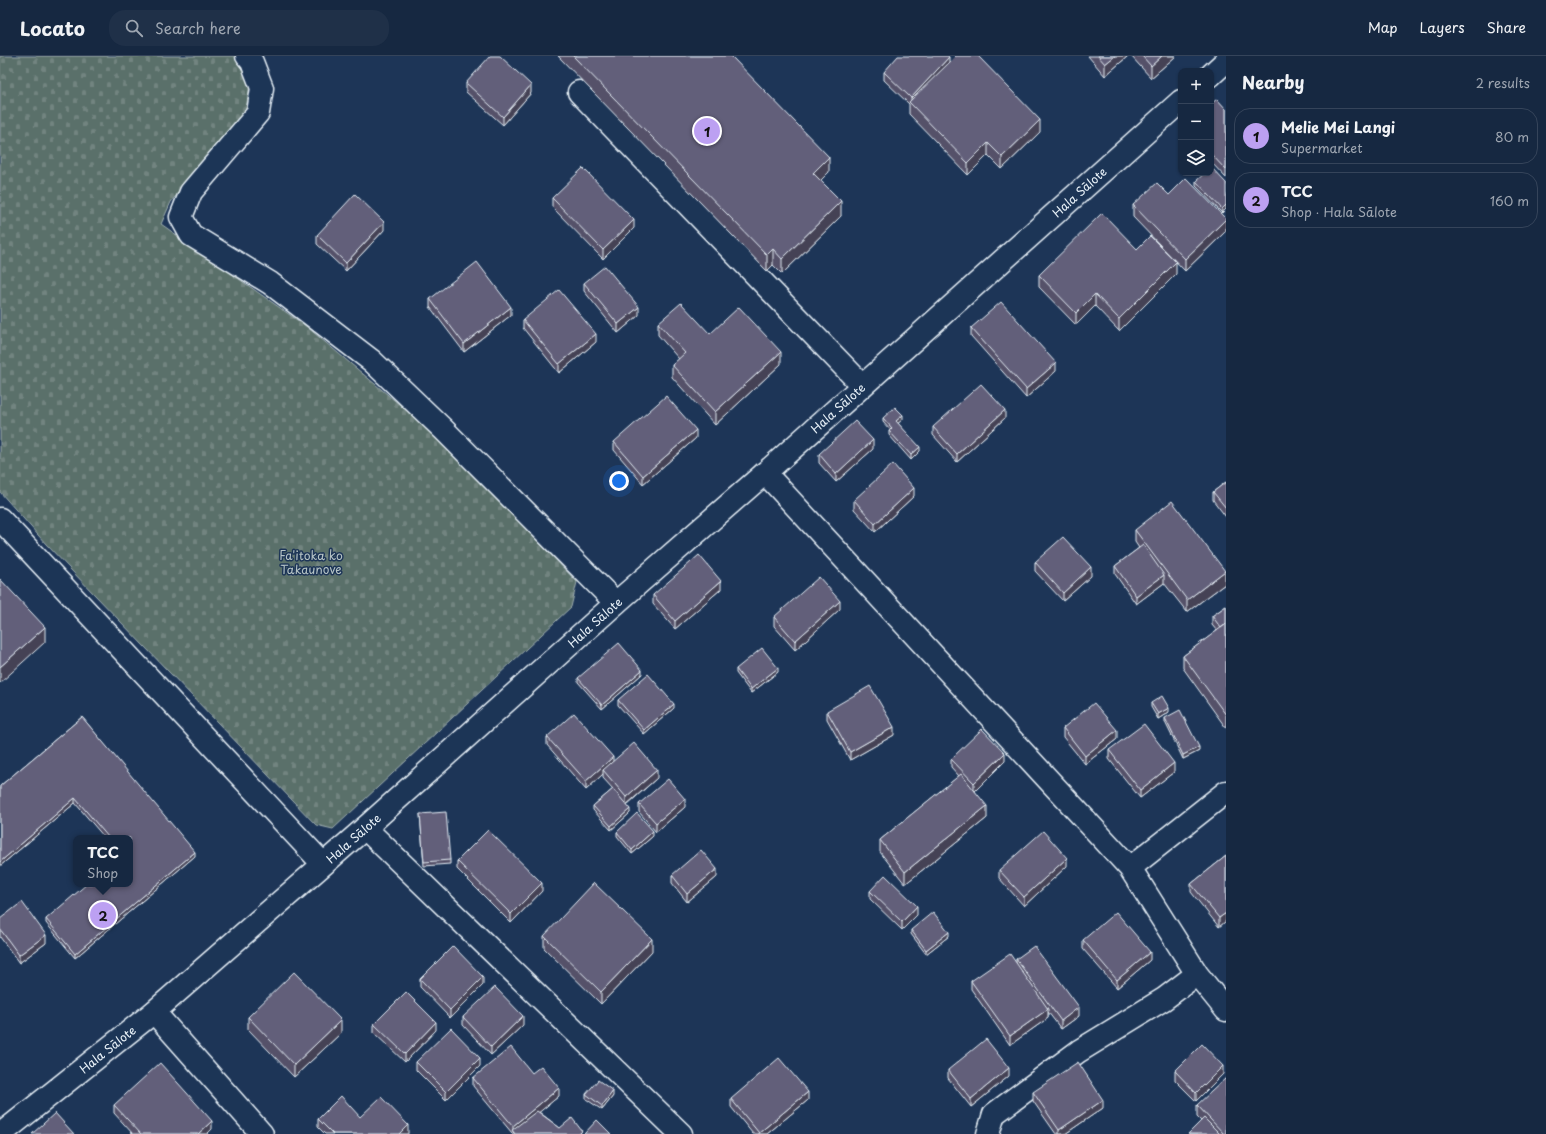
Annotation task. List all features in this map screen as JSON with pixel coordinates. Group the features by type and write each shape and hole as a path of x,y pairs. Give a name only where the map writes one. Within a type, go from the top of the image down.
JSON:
{"street":[{"path":"247,56 252,62 262,88 258,113 190,192 181,217 191,235 270,283 372,360 443,429 616,603"},
{"path":"1214,72 1226,61"},
{"path":"579,92 862,385"},
{"name":"Hala Sālote","path":"1,1134 154,1012 365,828 616,603 765,473 1179,104"},
{"path":"765,473 1130,868 1197,974 1226,1010"},
{"path":"0,518 323,864"},
{"path":"1130,868 1226,792"},
{"path":"365,828 680,1134"},
{"path":"988,1134 994,1114 1079,1051 1164,1000 1197,974"},
{"path":"154,1012 262,1134"}],"green space":[{"name":"Fa'itoka ko Takaunove","path":"0,56 235,56 251,78 246,109 171,202 161,224 307,327 431,431 577,582 571,607 333,829 316,825 46,544 0,492"}],"building":[{"path":"490,56 500,56 531,85 503,117 466,83"},
{"path":"573,56 731,56 829,157 813,173 841,201 782,259 773,249 767,255"},
{"path":"898,56 949,57 911,98 884,72"},
{"path":"956,56 978,56 1040,120 1002,157 988,143 968,163 909,102"},
{"path":"1098,56 1115,56 1105,64"},
{"path":"1142,56 1162,56 1151,66"},
{"path":"1217,99 1226,109 1226,170 1214,157 1214,102"},
{"path":"583,168 634,220 603,250 552,198"},
{"path":"1214,170 1226,183 1226,205 1222,209 1196,181 1202,176 1214,176"},
{"path":"1186,178 1226,219 1185,259 1133,205 1157,183 1169,195"},
{"path":"355,194 384,222 346,263 317,235"},
{"path":"1102,213 1137,249 1150,236 1176,262 1119,319 1095,294 1076,313 1039,275"},
{"path":"477,262 511,307 464,344 430,299"},
{"path":"605,266 639,307 618,324 584,283"},
{"path":"559,290 596,334 559,364 523,320"},
{"path":"1001,302 1056,363 1026,389 971,328"},
{"path":"681,303 710,334 739,307 781,352 715,412 672,365 685,353 658,323"},
{"path":"981,384 1005,410 957,454 933,427"},
{"path":"666,396 696,430 643,476 614,442"},
{"path":"895,407 903,415 896,421 920,447 911,455 889,431 892,428 883,418"},
{"path":"855,421 873,440 836,474 819,454"},
{"path":"893,464 914,488 875,524 854,500"},
{"path":"1226,482 1226,508 1213,492"},
{"path":"1172,501 1225,571 1187,600 1135,530"},
{"path":"1063,537 1091,567 1063,593 1035,562"},
{"path":"1143,545 1164,575 1136,596 1115,566"},
{"path":"699,555 721,581 675,621 653,595"},
{"path":"819,577 840,601 795,641 774,617"},
{"path":"0,579 45,627 0,667"},
{"path":"1226,606 1226,624 1221,628 1212,616"},
{"path":"1226,624 1226,715 1183,656"},
{"path":"619,643 642,670 602,705 578,678"},
{"path":"762,648 778,668 751,689 736,669"},
{"path":"648,674 674,704 644,730 618,700"},
{"path":"870,686 894,727 850,752 827,711"},
{"path":"1162,696 1169,708 1158,714 1151,703"},
{"path":"1094,703 1117,730 1085,756 1063,728"},
{"path":"1180,710 1199,747 1183,755 1165,718"},
{"path":"574,713 613,757 586,781 547,737"},
{"path":"82,717 195,852 75,954 46,919 83,887 133,887 133,835 106,835 75,798 0,862 0,786"},
{"path":"1144,724 1174,763 1140,790 1109,750"},
{"path":"982,729 1005,753 974,783 951,759"},
{"path":"634,743 657,770 626,797 603,770"},
{"path":"961,774 987,806 905,872 880,840"},
{"path":"668,779 685,799 656,823 639,804"},
{"path":"613,789 630,809 611,826 593,806"},
{"path":"446,812 450,860 424,862 420,814"},
{"path":"637,813 653,831 632,850 617,832"},
{"path":"488,830 542,883 511,914 457,861"},
{"path":"1043,831 1067,858 1024,897 999,870"},
{"path":"701,850 717,869 687,894 672,875"},
{"path":"1226,856 1226,913 1219,918 1191,884"},
{"path":"885,875 917,906 902,922 870,891"},
{"path":"594,883 652,939 601,992 544,936"},
{"path":"22,902 46,935 19,955 0,929 0,919"},
{"path":"933,912 949,932 926,950 911,930"},
{"path":"1116,912 1150,952 1117,980 1083,940"},
{"path":"453,946 483,977 450,1010 420,979"},
{"path":"1034,946 1079,1007 1061,1021 1016,959"},
{"path":"1010,954 1048,1009 1010,1036 971,981"},
{"path":"294,972 341,1020 294,1065 248,1017"},
{"path":"495,987 523,1016 491,1047 463,1017"},
{"path":"406,992 436,1022 405,1054 374,1024"},
{"path":"451,1028 480,1058 446,1092 416,1062"},
{"path":"986,1039 1009,1068 971,1099 948,1070"},
{"path":"1202,1044 1223,1066 1196,1093 1175,1071"},
{"path":"511,1047 532,1073 541,1066 559,1088 513,1126 473,1078"},
{"path":"779,1058 808,1092 759,1133 731,1099"},
{"path":"1078,1062 1103,1100 1059,1130 1033,1092"},
{"path":"160,1063 212,1121 198,1134 141,1134 114,1105"},
{"path":"1226,1078 1226,1134 1224,1134 1197,1105"},
{"path":"598,1080 613,1091 602,1106 586,1094"},
{"path":"341,1096 360,1117 381,1097 408,1125 399,1134 333,1134 318,1119"},
{"path":"537,1111 560,1128 572,1118 582,1131 579,1134 515,1134 512,1130"},
{"path":"55,1113 74,1134 32,1134"},
{"path":"1204,1118 1220,1134 1188,1134"},
{"path":"597,1120 611,1134 584,1134"}],"place":[{"name":"Melie Mei Langi","path":"707,131"},
{"name":"TCC","path":"103,915"}]}
